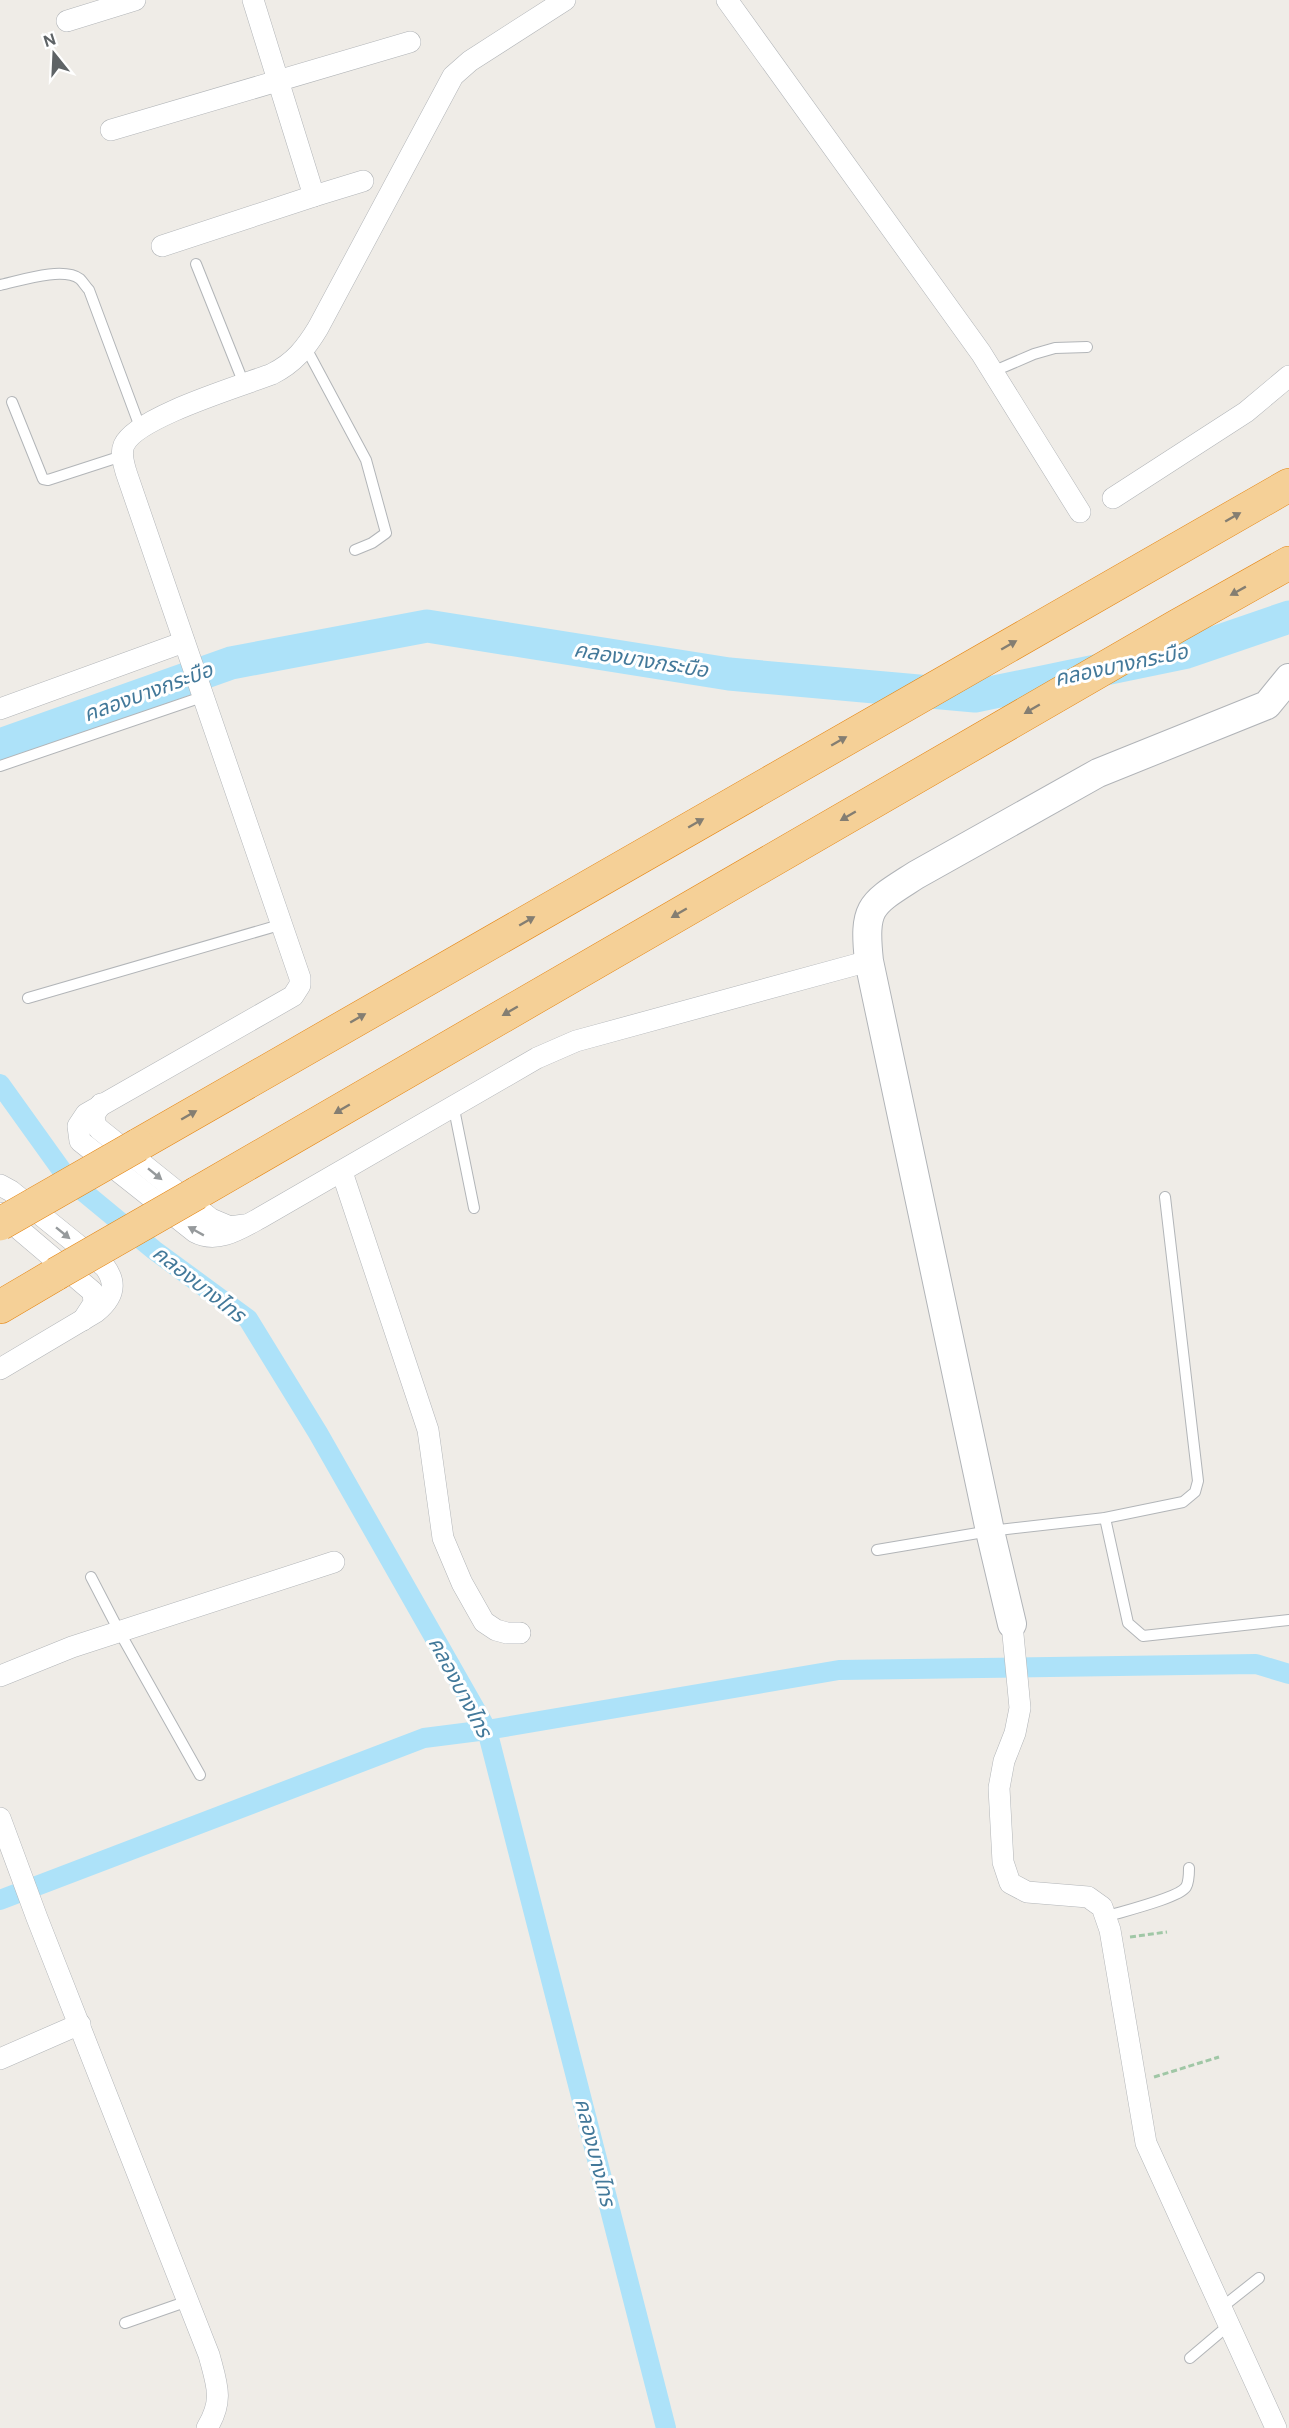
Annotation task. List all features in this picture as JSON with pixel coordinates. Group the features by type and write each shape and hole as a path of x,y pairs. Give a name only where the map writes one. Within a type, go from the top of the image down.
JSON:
{"highway":[{"path":"0,1224 788,770 1289,485"},
{"path":"0,1307 898,786 1289,563"}],"street":[{"path":"67,21 135,0"},
{"path":"253,0 314,196"},
{"path":"565,0 470,61 453,76 306,348 285,368 157,418 140,427 130,435 123,447 122,456 126,472 200,691 283,924 300,978 300,985 292,996 101,1104 93,1119 99,1129 202,1212 220,1224 230,1227 250,1224 453,1109 537,1058 576,1041 869,961"},
{"path":"727,0 981,352 1080,512"},
{"path":"111,130 410,42"},
{"path":"162,246 363,181"},
{"path":"1113,498 1246,411 1289,376"},
{"path":"0,709 186,649"},
{"path":"1276,2428 1146,2143 1112,1940 1102,1907 1088,1897 1027,1892 1011,1883 1003,1862 999,1788 1004,1761 1015,1733 1020,1708 1012,1624 990,1531 869,961 866,929 872,907 889,892 1098,773 1267,705 1289,678"},
{"path":"342,1172 428,1430 443,1538 462,1583 484,1622 507,1634 520,1633"},
{"path":"0,1185 11,1191 105,1267 113,1279 112,1293 104,1306 0,1369"},
{"path":"0,1213 93,1292 94,1303 82,1321"},
{"path":"0,1676 72,1647 334,1562"},
{"path":"0,1818 5,1844 21,1872 209,2355 218,2386 218,2403 207,2428"},
{"path":"0,2059 80,2024"}],"lane":[{"path":"196,264 244,384"},
{"path":"0,285 47,275 66,274 79,278 89,290 140,427"},
{"path":"306,348 366,460 386,533 372,543 355,550"},
{"path":"992,372 1034,354 1055,348 1087,348"},
{"path":"12,402 44,479 48,480 122,456"},
{"path":"0,766 200,691"},
{"path":"28,998 283,924"},
{"path":"453,1109 474,1208"},
{"path":"877,1550 990,1531 1105,1518 1183,1502 1195,1492 1198,1481 1165,1197"},
{"path":"1105,1518 1128,1623 1143,1636 1289,1620"},
{"path":"91,1577 200,1775"},
{"path":"1105,1917 1174,1896 1184,1890 1188,1884 1189,1869"},
{"path":"1190,2358 1259,2278"},
{"path":"125,2323 188,2301"}],"path":[{"path":"1112,1940 1167,1932"},
{"path":"1136,2082 1219,2057"}],"waterway":[{"name":"คลองบางกระบือ","path":"0,745 231,663 427,626 729,674 975,696 1187,652 1289,617"},
{"name":"คลองบางไทร","path":"0,1084 68,1179 154,1250 248,1319 318,1433 487,1730 666,2428"},
{"path":"0,1900 424,1738 487,1730 839,1670 1256,1664 1289,1674"}]}
